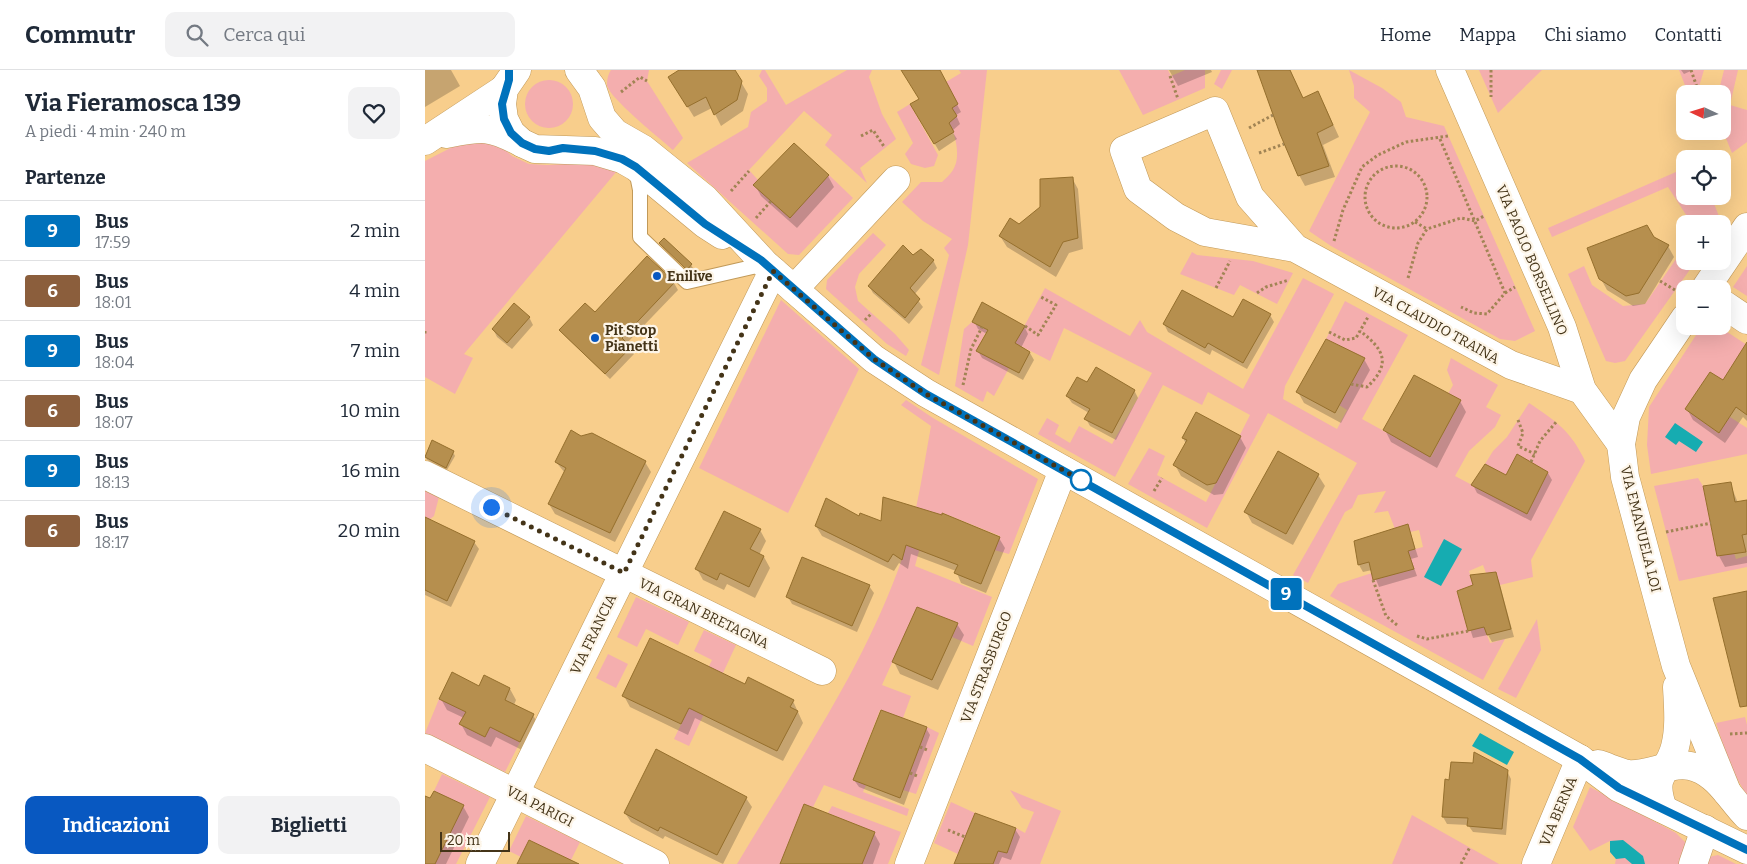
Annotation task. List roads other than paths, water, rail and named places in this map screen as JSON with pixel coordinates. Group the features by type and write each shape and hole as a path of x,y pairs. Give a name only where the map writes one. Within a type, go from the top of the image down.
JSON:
{"street":[{"name":"VIA PAOLO BORSELLINO","path":"1450,70 1562,327 1582,390 1621,444"},
{"path":"430,138 510,77"},
{"path":"510,77 502,104 504,119 511,133 522,143"},
{"path":"430,138 482,127 501,132 535,149 549,151 563,148 575,142 591,122 594,109 594,84"},
{"path":"594,84 602,118 615,133 643,149 705,199 767,265 794,289 874,359 926,394 1580,759 1619,788 1747,850"},
{"name":"VIA CLAUDIO TRAINA","path":"1295,248 1250,197 1215,111 1124,150 1138,189 1176,217 1205,232 1295,248 1511,365 1582,390"},
{"path":"563,148 595,151 622,159 636,167 705,224 767,265"},
{"path":"794,289 896,180"},
{"path":"1711,280 1747,227"},
{"name":"VIA FRANCIA","path":"480,864 624,573 767,265"},
{"path":"1731,309 1747,320"},
{"name":"VIA EMANUELA LOI","path":"1676,331 1643,380 1626,417 1621,444 1625,476 1676,666"},
{"name":"VIA STRASBURGO","path":"909,864 1063,470"},
{"name":"VIA GRAN BRETAGNA","path":"425,475 822,671"},
{"path":"1663,809 1658,784 1662,770 1675,748 1679,722 1676,666"},
{"path":"1676,666 1727,792"},
{"name":"VIA PARIGI","path":"425,748 655,864"},
{"path":"1580,759 1628,774 1662,770 1680,765 1697,768 1727,792 1747,816"},
{"name":"VIA BERNA","path":"1536,864 1580,759"},
{"path":"1693,864 1705,829"}],"lane":[{"path":"636,167 640,190 640,237 687,282 767,265"}],"water":[{"path":"1675,423 1703,442 1696,452 1679,441 1676,445 1665,437"},
{"path":"1444,539 1462,549 1441,586 1424,577"},
{"path":"1480,733 1514,752 1507,765 1472,746"},
{"path":"1623,840 1643,856 1645,864 1632,864 1625,858 1616,859 1610,852 1610,841"}],"place":[{"name":"Enilive","path":"657,276"},
{"name":"Pit Stop Pianetti","path":"595,338"}]}
